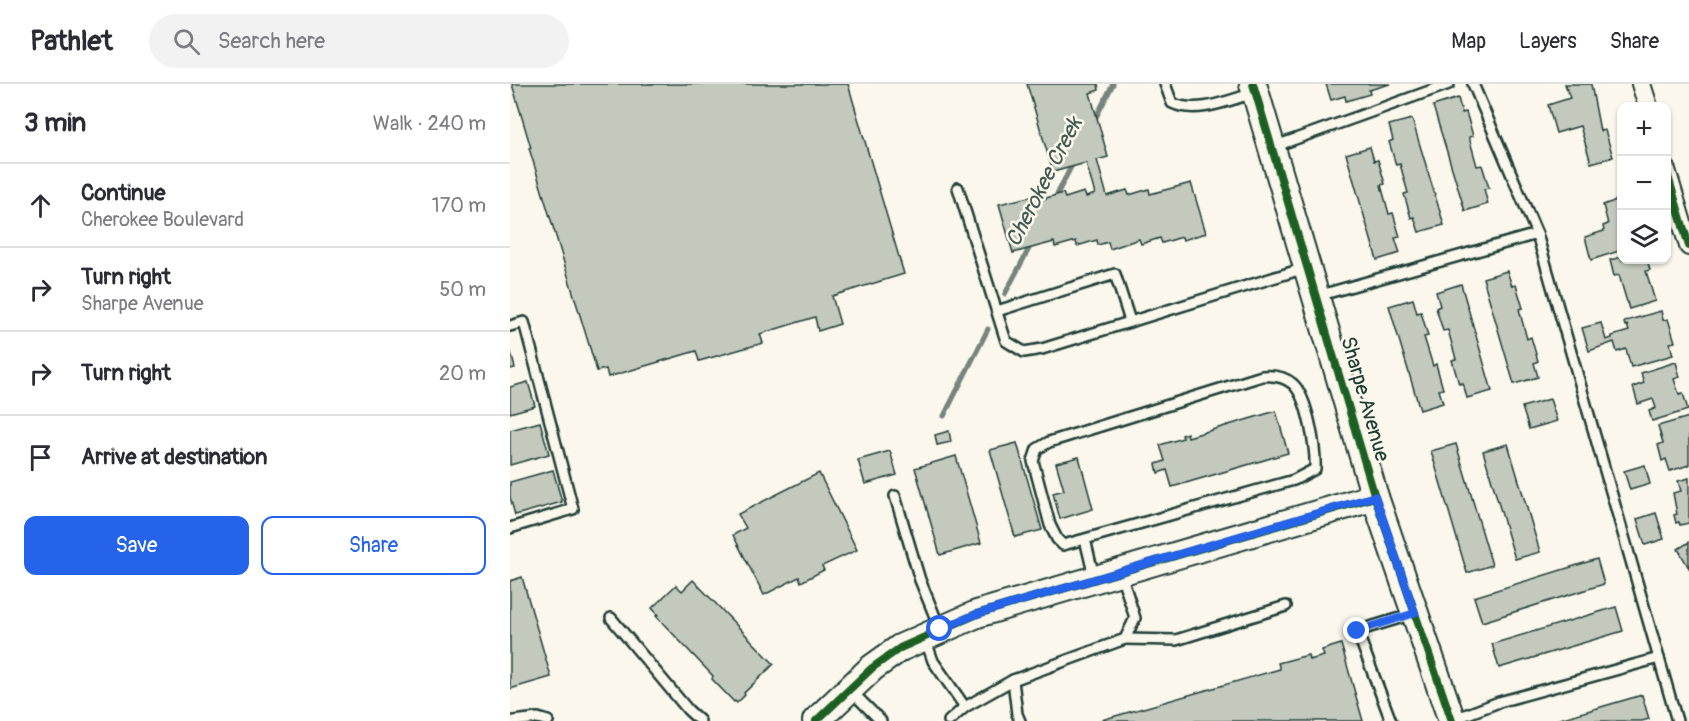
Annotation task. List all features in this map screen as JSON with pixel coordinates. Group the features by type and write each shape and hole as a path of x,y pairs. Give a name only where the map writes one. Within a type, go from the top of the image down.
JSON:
{"street":[{"path":"1641,84 1647,102"},
{"name":"Sharpe Avenue","path":"1255,88 1375,496 1451,721"},
{"path":"1671,187 1689,246"},
{"path":"816,721 872,668 900,648 932,632 977,614 1375,496"}],"lane":[{"path":"1165,84 1172,103 1183,108 1213,105 1255,88"},
{"path":"1272,148 1449,84"},
{"path":"1473,84 1537,234 1677,721"},
{"path":"958,188 1006,341 1024,352 1042,349 1307,267"},
{"path":"1316,297 1537,234"},
{"path":"997,311 1115,274 1130,321"},
{"path":"510,326 524,322 573,509 510,528"},
{"path":"1278,375 1293,384 1302,399 1316,454 1315,469 1294,480 1085,539 1063,545 1053,532 1033,461 1037,450 1049,442 1262,376 1278,375"},
{"path":"895,496 920,580 932,632 933,661 964,706"},
{"path":"1085,539 1094,579"},
{"path":"1120,572 1134,618 1125,639"},
{"path":"949,721 964,706 1013,680 1125,639 1176,640 1286,606"},
{"path":"1391,721 1357,631 1415,613"},
{"path":"611,618 688,710 700,721"},
{"path":"1451,721 1506,700 1659,658"},
{"path":"1013,680 1020,721"},
{"path":"850,690 881,721"},
{"path":"514,721 538,718 548,721"}],"building":[{"path":"512,84 848,84 904,274 832,296 840,324 818,331 815,317 760,334 763,343 699,361 696,351 608,377 606,369 597,371 529,148 531,148"},
{"path":"1027,84 1098,84 1099,90 1090,93 1108,157 1097,160 1107,196 1127,190 1129,195 1149,189 1150,194 1191,183 1206,233 1162,243 1160,238 1141,244 1139,239 1110,249 1108,242 1098,245 1097,240 1077,246 1076,241 1055,247 1054,242 1013,253 999,204 1042,194 1043,199 1063,193 1065,198 1084,192 1086,197 1095,194 1086,163 1053,172"},
{"path":"1326,84 1390,84 1369,90 1370,94 1346,101 1345,96 1331,100"},
{"path":"1565,84 1591,84 1600,131 1605,130 1613,157 1591,163 1580,126 1556,133 1548,105 1570,98"},
{"path":"1458,98 1462,113 1466,112 1473,136 1469,137 1477,166 1482,165 1489,188 1484,189 1488,204 1465,211 1433,106"},
{"path":"1412,119 1444,225 1419,232 1414,217 1411,218 1404,194 1408,193 1400,164 1396,165 1389,142 1393,140 1389,125"},
{"path":"1370,147 1374,161 1378,160 1385,184 1381,185 1389,214 1393,213 1400,237 1395,238 1400,253 1377,260 1346,154"},
{"path":"1617,200 1617,252 1591,260 1585,237 1604,231 1603,226 1608,224 1603,205"},
{"path":"1617,258 1617,264 1648,264 1650,270 1646,271 1655,301 1629,309 1619,275 1614,276 1610,260"},
{"path":"1507,271 1512,286 1516,285 1523,308 1519,309 1527,339 1531,337 1538,361 1534,363 1538,377 1514,384 1483,278"},
{"path":"1461,284 1492,391 1467,398 1463,383 1459,384 1452,360 1456,359 1448,330 1443,331 1436,308 1440,306 1436,292"},
{"path":"1413,299 1417,313 1421,312 1428,336 1424,337 1433,366 1436,364 1443,389 1439,390 1443,403 1420,410 1389,306"},
{"path":"1661,311 1663,320 1668,319 1675,342 1670,343 1673,355 1631,367 1626,349 1617,352 1614,342 1589,351 1582,328 1601,323 1606,340 1629,331 1624,323 1626,321"},
{"path":"510,349 515,368 510,369"},
{"path":"1676,362 1680,377 1674,379 1679,394 1683,393 1688,410 1652,421 1649,411 1656,408 1653,399 1638,404 1633,387 1644,383 1641,373"},
{"path":"528,382 535,406 510,413 510,387"},
{"path":"1550,399 1557,421 1529,429 1522,407"},
{"path":"1276,411 1288,453 1172,487 1167,470 1158,473 1156,464 1165,461 1160,445 1183,438 1182,435 1187,433 1188,437"},
{"path":"1689,417 1689,465 1670,471 1666,459 1662,461 1658,445 1663,443 1658,426"},
{"path":"540,422 549,454 510,465 510,430"},
{"path":"949,431 951,442 937,445 935,435"},
{"path":"1017,443 1042,530 1015,537 990,450"},
{"path":"1456,444 1492,565 1467,573 1431,451"},
{"path":"1508,444 1540,552 1515,559 1483,451"},
{"path":"890,451 897,475 865,484 858,460"},
{"path":"956,456 981,543 940,555 915,468"},
{"path":"1079,457 1093,509 1060,519 1053,493 1064,490 1056,463"},
{"path":"1645,465 1650,484 1630,490 1624,471"},
{"path":"553,470 562,502 515,515 510,497 510,482"},
{"path":"819,473 857,550 822,566 824,570 801,582 799,577 764,595 733,535 746,528 738,514"},
{"path":"1689,478 1689,523 1680,525 1679,522 1676,523 1674,515 1677,514 1673,493 1681,491 1678,481"},
{"path":"1656,513 1664,539 1645,545 1637,519"},
{"path":"1689,542 1689,568 1678,549"},
{"path":"1597,559 1604,584 1482,622 1474,597"},
{"path":"522,577 551,677 510,689 510,581"},
{"path":"693,580 774,664 744,693 745,695 737,703 712,679 713,676 656,616 658,615 652,608 676,585 682,591"},
{"path":"1616,607 1623,631 1499,668 1492,644"},
{"path":"1341,644 1363,721 1098,721 1280,669 1278,663 1308,655 1309,660 1324,656 1322,650"},
{"path":"1642,695 1649,719 1642,721 1553,721"}],"waterway":[{"name":"Cherokee Creek","path":"1093,123 1113,84"},
{"name":"Cherokee Creek","path":"1054,200 1073,163"},
{"name":"Cherokee Creek","path":"1005,294 1032,243"},
{"name":"Cherokee Creek","path":"944,416 988,329"}],"cycle path":[{"path":"1253,84 1375,497 1452,721"},
{"path":"1671,187 1689,246"},
{"path":"816,721 872,668 900,648 977,614 1375,497"}],"route":[{"path":"940,629 977,614 1375,496 1415,613 1357,631"}]}
